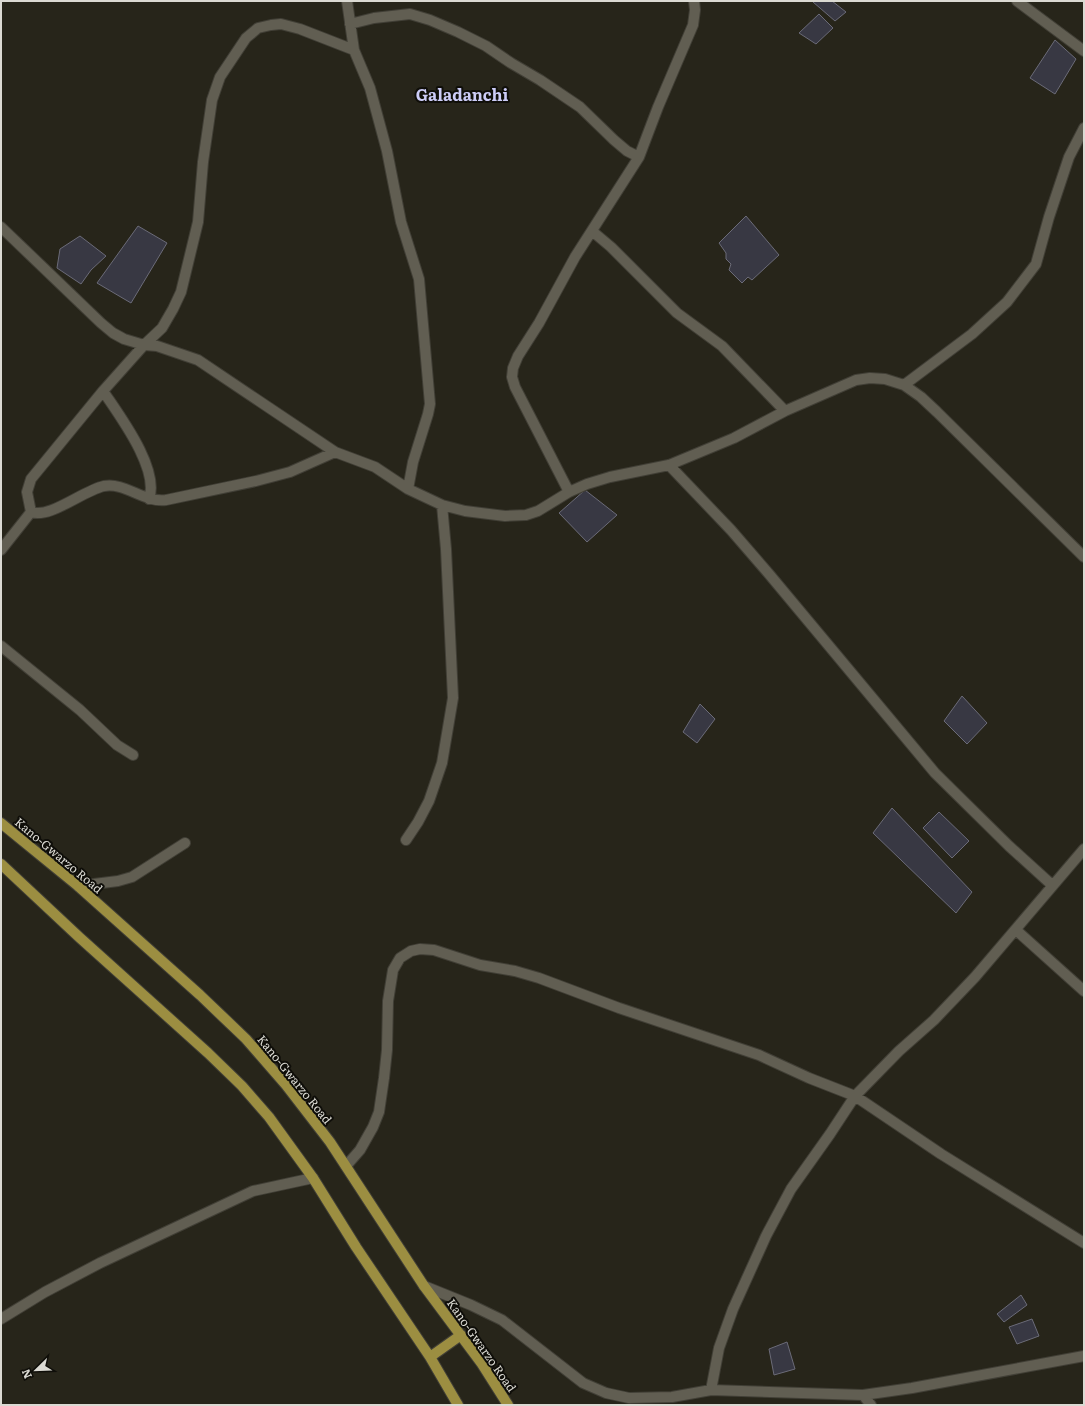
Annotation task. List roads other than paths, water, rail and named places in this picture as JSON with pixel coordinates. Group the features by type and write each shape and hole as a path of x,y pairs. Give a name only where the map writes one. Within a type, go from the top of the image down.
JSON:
{"main road":[{"name":"Kano-Gwarzo Road","path":"1,823 78,886 200,995 246,1039 312,1117 346,1166 424,1286 482,1364 508,1405"},
{"path":"1,864 79,937 208,1052 270,1117 313,1178 356,1247 430,1356 458,1405"},
{"path":"430,1356 461,1335"}],"street":[{"path":"347,1 354,50 370,88 387,151 401,222 419,279 430,404 413,462 408,489"},
{"path":"569,492 515,387 512,377 513,368 518,356 539,323 575,257 639,158 666,86 693,25 695,10 694,1"},
{"path":"1017,1 1084,51"},
{"path":"350,24 374,18 410,14 430,20 458,32 486,46 580,107 614,140 627,151 639,158"},
{"path":"1,550 31,512 27,492 31,479 103,391 144,345 162,328 173,309 181,292 198,222 203,162 212,100 220,77 246,38 258,28 281,24 300,29 354,50"},
{"path":"904,385 978,329 1008,302 1032,270 1036,264 1042,247 1049,217 1069,157 1084,128"},
{"path":"1,227 101,323 114,333 124,339 144,345 157,346 198,360 335,452 375,467 408,489 442,505 465,511 506,516 526,515 538,511 569,492 587,484 610,477 669,465 734,438 785,411 856,380 870,378 885,379 904,385 921,397 1084,557"},
{"path":"592,231 611,247 677,313 722,346 785,411"},
{"path":"103,391 130,429 147,467 152,483 152,492 149,499"},
{"path":"31,512 35,514 46,513 85,493 104,486 114,486 149,499 166,500 256,481 290,472 335,452"},
{"path":"669,465 731,530 770,574 935,773 1009,846 1052,885"},
{"path":"406,840 429,801 442,763 453,698 446,549 442,505"},
{"path":"1,646 80,710 117,745 134,755"},
{"path":"78,886 118,881 132,877 185,843"},
{"path":"710,1390 719,1348 733,1310 766,1236 791,1189 855,1096 899,1051 934,1020 975,977 1084,849"},
{"path":"1016,930 1084,991"},
{"path":"346,1166 360,1150 373,1127 379,1112 387,1050 388,1001 393,970 400,958 411,951 420,949 434,950 480,965 515,971 539,978 619,1008 759,1055 809,1078 855,1096 941,1154 1084,1244"},
{"path":"1,1319 45,1292 100,1263 253,1191 313,1178"},
{"path":"424,1286 471,1305 502,1320 583,1383 606,1393 629,1398 672,1397 710,1390 863,1395 912,1388 1084,1356"},
{"path":"863,1395 871,1405"}],"district":[{"name":"Galadanchi","path":"462,94"}]}
